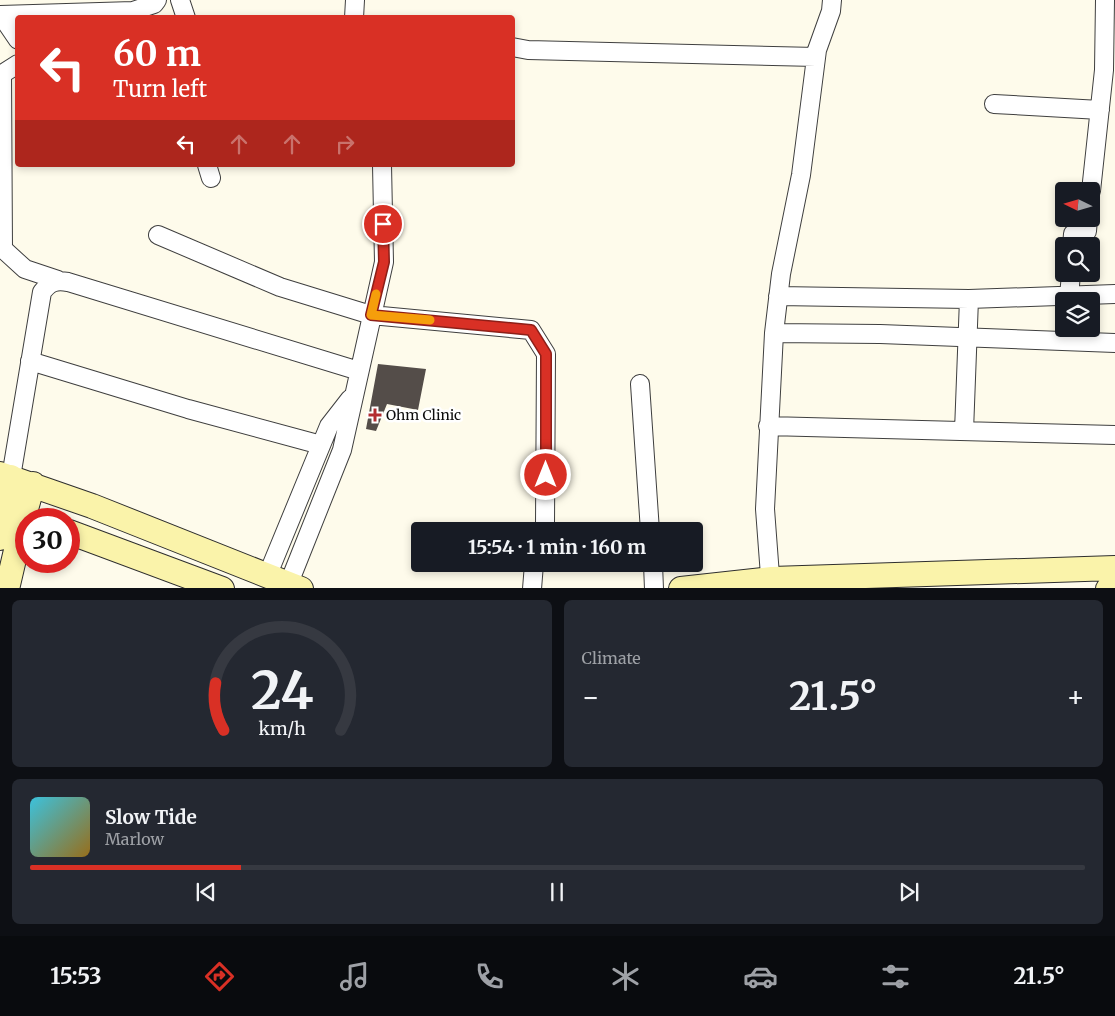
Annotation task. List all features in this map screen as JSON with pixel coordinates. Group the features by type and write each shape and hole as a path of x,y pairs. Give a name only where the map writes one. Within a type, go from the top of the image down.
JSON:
{"street":[{"path":"0,15 134,11 154,4 157,0"},
{"path":"180,0 185,15"},
{"path":"354,15 356,0"},
{"path":"772,584 765,509 774,333 781,274 801,175 816,57 831,11 832,0"},
{"path":"1092,182 1104,70 1105,0"},
{"path":"0,15 15,36"},
{"path":"515,48 816,57"},
{"path":"15,66 2,74 3,249 25,269 359,372"},
{"path":"994,104 1100,110"},
{"path":"281,585 342,450 384,262 382,167"},
{"path":"1073,237 1073,234 1087,231 1087,228"},
{"path":"158,236 280,288 371,315 531,330 546,354 545,522"},
{"path":"7,588 15,511 5,475 30,361 42,292 49,283 58,280"},
{"path":"1100,295 1115,294"},
{"path":"778,296 969,299 1055,296"},
{"path":"964,431 969,299"},
{"path":"774,333 1115,343"},
{"path":"30,361 188,409 321,445"},
{"path":"640,384 649,522"},
{"path":"281,585 321,445 329,426 354,395"},
{"path":"768,426 1115,435"},
{"path":"5,475 34,484 281,585"},
{"path":"17,508 34,484"},
{"path":"0,538 15,511"},
{"path":"80,536 214,587"},
{"path":"681,588 1115,568"},
{"path":"532,588 533,572"},
{"path":"653,572 654,588"},
{"path":"1108,588 1115,588"}],"building":[{"path":"378,364 426,369 418,410 387,404 376,431 366,429"}],"slow traffic":[{"path":"376,294 371,315 430,320"}],"place":[{"name":"Ohm Clinic","path":"375,415"}],"route":[{"path":"383,224 384,262 371,315 531,330 546,354 546,475"}]}
